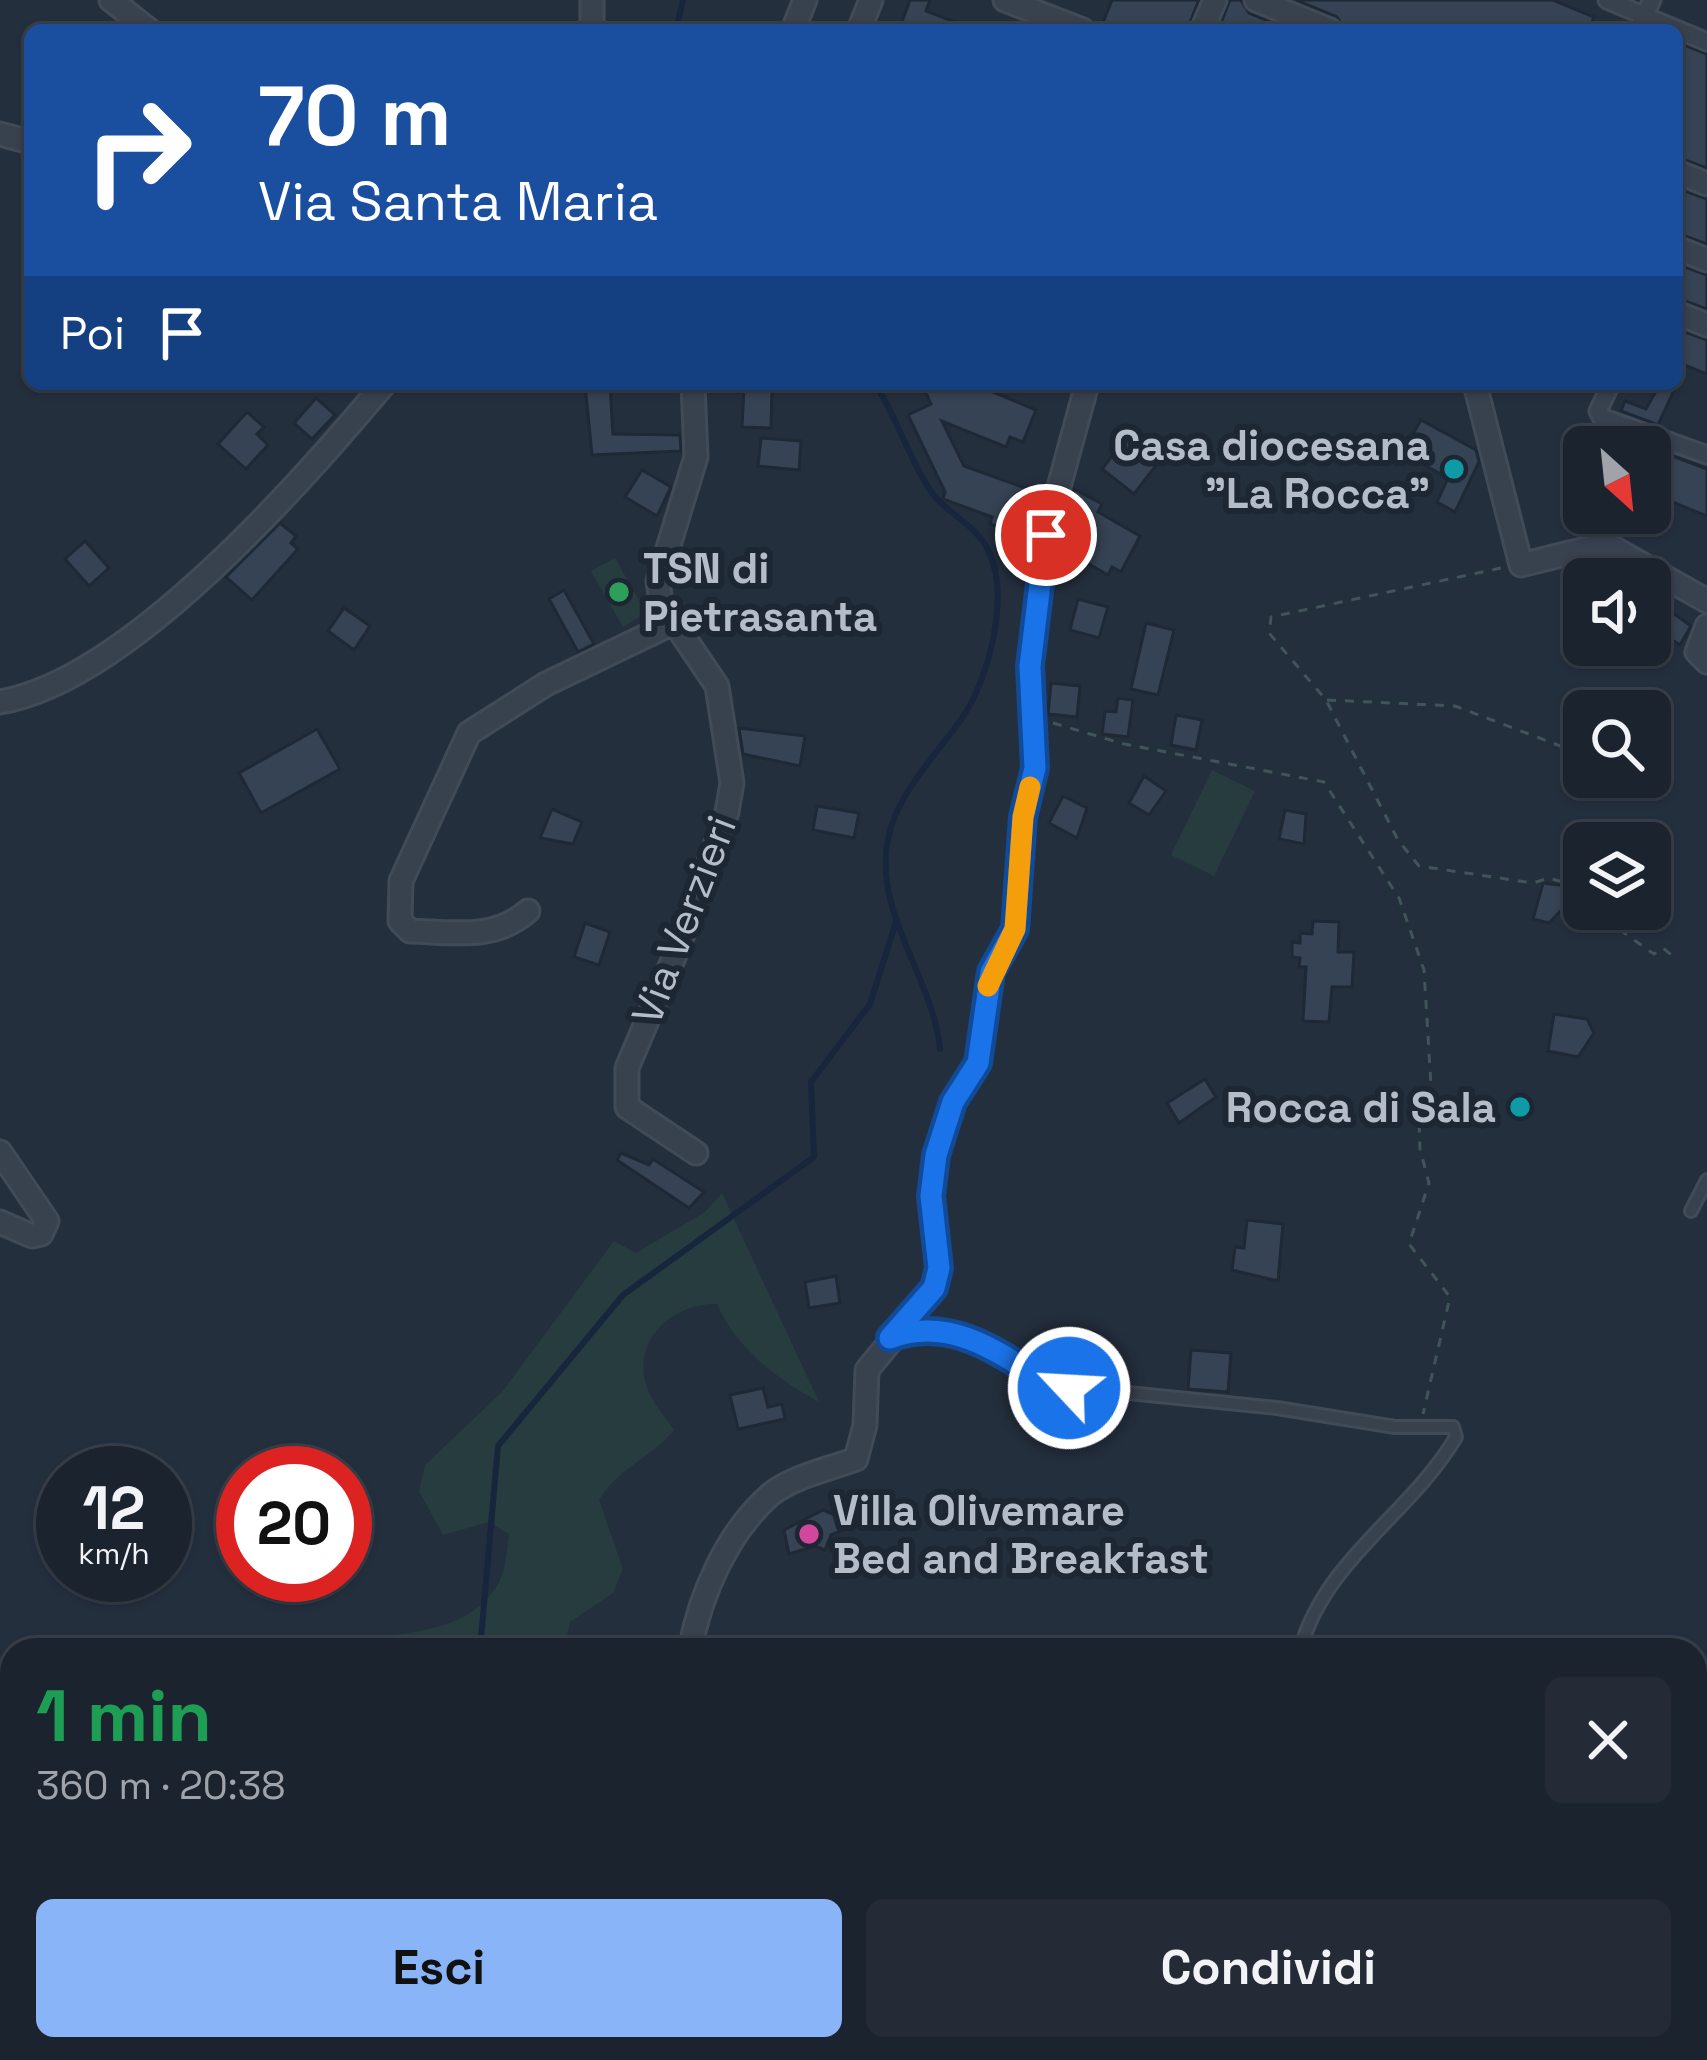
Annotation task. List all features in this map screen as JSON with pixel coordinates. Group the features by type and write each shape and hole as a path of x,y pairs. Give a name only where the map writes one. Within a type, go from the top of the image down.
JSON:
{"street":[{"path":"111,0 141,24"},
{"path":"1005,0 1067,24"},
{"path":"1256,0 1315,24"},
{"path":"1607,0 1645,15"},
{"path":"0,702 51,686 180,595 300,484 379,390"},
{"name":"Via Verzieri","path":"693,390 696,458 658,581 662,604 717,686 732,783 727,812 678,948 627,1068 627,1107 696,1153"},
{"path":"692,1638 696,1615 731,1540 773,1492 856,1459 865,1425 867,1370 934,1288 939,1268 931,1196 936,1155 953,1102 978,1063 991,972 1015,929 1023,817 1035,768 1029,714 1046,535 1085,390"},
{"path":"1476,390 1520,566 1606,544 1707,601"},
{"path":"1608,390 1598,411 1601,416 1707,455"},
{"path":"528,911 515,922 479,933 410,931 400,921 401,881 456,755 469,733 498,710 673,623"},
{"path":"1707,626 1697,652 1707,662"},
{"path":"0,1152 47,1221 41,1234 32,1236 0,1222"}],"lane":[{"path":"1691,1211 1707,1180"},
{"path":"890,1338 920,1327 942,1328 1049,1385 1277,1408 1395,1427 1445,1423 1456,1437 1439,1466 1326,1586 1305,1638"}],"path":[{"path":"1520,566 1271,617 1269,633 1326,700 1399,840 1419,866 1533,883 1549,878 1563,882"},
{"path":"1326,700 1455,706 1563,747"},
{"path":"1029,714 1124,744 1324,782 1399,898 1424,970 1431,1047 1431,1086 1419,1116 1420,1148 1429,1183 1409,1244 1450,1297 1422,1425"},
{"path":"1620,930 1654,954 1663,948 1676,958"}],"green space":[{"name":"TSN di Pietrasanta","path":"615,558 646,613 623,627 591,571"},
{"path":"1212,770 1255,791 1214,876 1171,855"},
{"path":"722,1193 819,1402 759,1361 735,1335 717,1304 685,1310 659,1328 645,1355 648,1390 674,1430 615,1480 599,1500 623,1569 613,1593 570,1622 567,1638 367,1638 437,1627 473,1611 487,1599 501,1577 509,1534 489,1522 443,1535 419,1491 425,1465 502,1392 614,1241 636,1253 705,1212"}],"building":[{"path":"910,0 930,0 926,11 960,24 901,24"},
{"path":"1112,0 1199,0 1189,24 1102,24"},
{"path":"1230,0 1241,0 1249,13 1276,24 1220,24"},
{"path":"1296,0 1553,0 1594,17 1591,24 1341,24 1337,17"},
{"path":"1683,44 1707,54 1707,168 1683,159"},
{"path":"1683,190 1707,199 1707,244 1683,235"},
{"path":"1683,266 1707,275 1707,309 1683,300"},
{"path":"1683,331 1707,340 1707,374 1683,364"},
{"path":"586,390 610,390 613,434 680,435 681,451 592,455"},
{"path":"744,390 772,390 771,428 742,427"},
{"path":"925,390 992,390 1036,410 1023,442 1010,437 1006,447 942,421 964,466 1025,488 1016,512 1025,515 1018,534 990,524 992,517 943,499 945,492 908,415 931,404"},
{"path":"1657,390 1674,390 1658,425 1621,411 1625,401 1646,409"},
{"path":"316,398 335,415 312,439 294,423"},
{"path":"247,412 264,427 257,434 268,445 246,469 218,444"},
{"name":"Casa diocesana \"La Rocca\"","path":"1421,420 1476,450 1479,462 1455,512 1437,502 1448,478 1402,453"},
{"path":"761,438 801,441 799,470 758,466"},
{"path":"1126,438 1158,463 1134,494 1102,469"},
{"path":"1671,455 1707,469 1707,516 1671,501"},
{"path":"642,470 671,487 657,516 625,497"},
{"path":"1074,489 1102,504 1098,512 1140,536 1121,572 1112,567 1108,575 1068,552 1062,580 1056,578"},
{"path":"280,523 296,536 291,543 298,549 252,600 226,577"},
{"path":"85,541 109,568 89,586 65,559"},
{"path":"564,590 594,644 578,652 549,599"},
{"path":"1078,599 1108,607 1099,638 1070,630"},
{"path":"344,608 370,626 354,650 328,631"},
{"path":"1671,612 1691,626 1680,645 1671,639"},
{"path":"1146,623 1174,630 1158,695 1131,689"},
{"path":"1051,683 1080,686 1077,717 1048,714"},
{"path":"1118,698 1133,700 1128,737 1102,734 1105,711 1116,712"},
{"path":"1176,715 1202,720 1196,750 1171,745"},
{"path":"739,728 805,736 800,766 743,754"},
{"path":"317,729 340,769 261,813 239,773"},
{"path":"1144,776 1166,791 1149,815 1129,803"},
{"path":"1063,796 1087,808 1077,838 1049,823"},
{"path":"817,806 859,813 854,838 813,830"},
{"path":"552,809 582,822 573,844 540,838"},
{"path":"1285,810 1306,814 1304,844 1279,839"},
{"path":"1543,883 1563,885 1563,908 1549,923 1533,919"},
{"path":"1313,921 1339,922 1338,952 1354,952 1352,987 1332,987 1329,1022 1303,1021 1306,967 1299,967 1300,958 1292,957 1292,942 1300,943 1300,933 1312,934"},
{"path":"585,923 610,932 599,965 574,957"},
{"path":"1554,1014 1587,1019 1594,1033 1578,1057 1548,1051"},
{"path":"1205,1079 1216,1097 1179,1123 1167,1103"},
{"path":"621,1153 649,1165 653,1159 704,1192 689,1208 617,1160"},
{"path":"1247,1220 1283,1224 1278,1281 1232,1270 1235,1247 1244,1248"},
{"path":"836,1276 840,1303 809,1308 805,1282"},
{"path":"1191,1350 1231,1353 1228,1392 1188,1389"},
{"path":"763,1388 768,1407 782,1404 785,1419 738,1429 730,1395"},
{"name":"Villa Olivemare Bed and Breakfast","path":"823,1510 837,1516 843,1530 831,1535 825,1550 815,1546 789,1554 784,1530"}],"waterway":[{"path":"677,24 683,0"},
{"path":"878,390 930,490 987,548 997,587 994,633 982,678 964,715 909,789 888,839 889,893 927,996 940,1049"},
{"path":"481,1638 498,1446 623,1295 814,1157 811,1082 870,1004 897,919"}],"slow traffic":[{"path":"988,986 1015,929 1021,899 1023,817 1030,787"}],"place":[{"name":"Casa diocesana \"La Rocca\"","path":"1454,469"},
{"name":"TSN di Pietrasanta","path":"619,592"},
{"name":"Rocca di Sala","path":"1520,1107"},
{"name":"Villa Olivemare Bed and Breakfast","path":"809,1534"}],"route":[{"path":"1046,535 1030,666 1035,768 1023,817 1021,899 1015,929 991,972 978,1063 953,1102 936,1155 931,1196 939,1268 934,1288 890,1338 920,1327 942,1328 1012,1360 1049,1385 1069,1388"}]}
